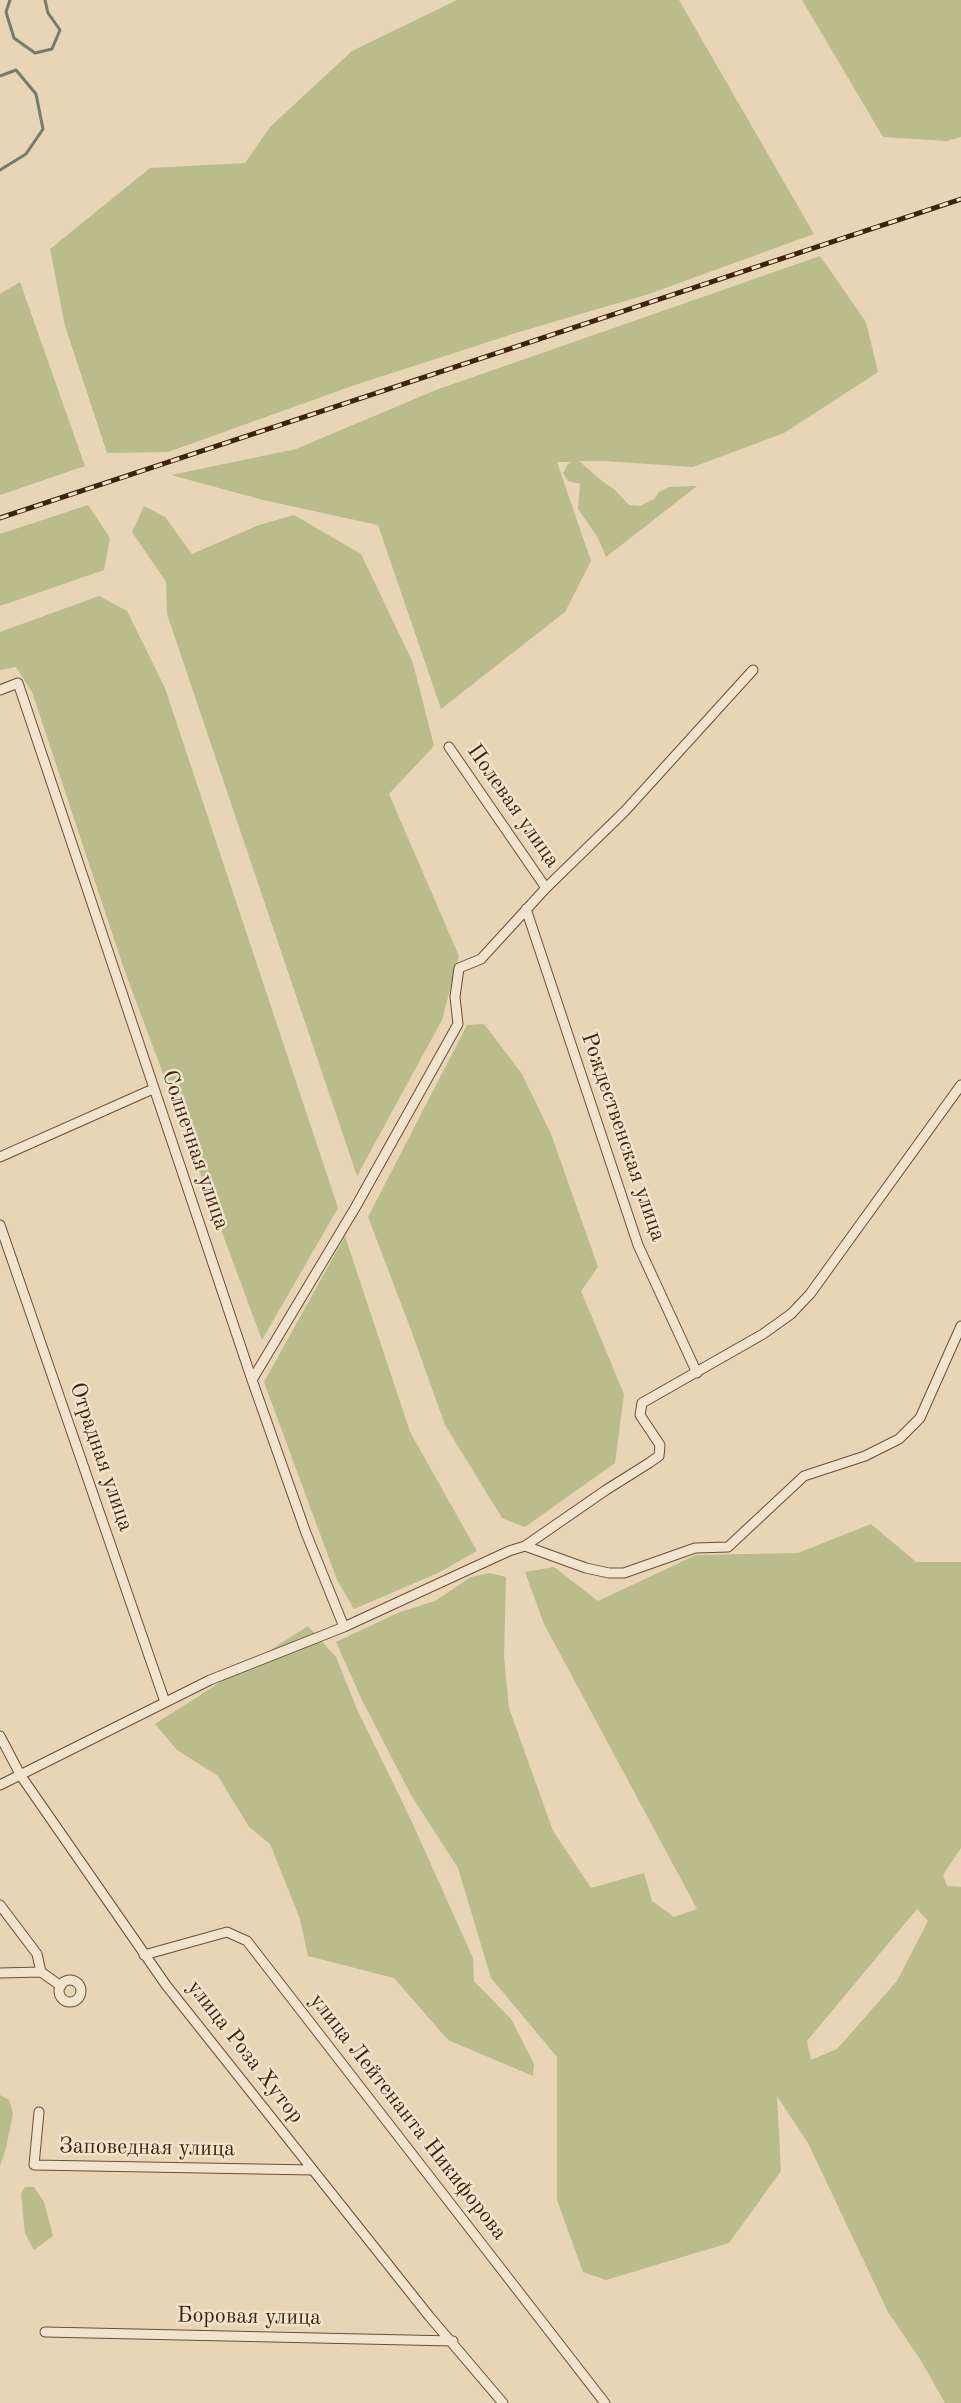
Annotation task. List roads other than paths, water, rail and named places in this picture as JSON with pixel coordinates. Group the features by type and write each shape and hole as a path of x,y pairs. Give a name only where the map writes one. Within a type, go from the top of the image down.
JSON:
{"street":[{"path":"252,1380 355,1208 458,1024 455,997 459,968 481,959 546,888 625,811 753,670"},
{"name":"Солнечная улица","path":"0,690 18,683 252,1380 306,1533 344,1627"},
{"name":"Полевая улица","path":"449,747 546,888"},
{"name":"Рождественская улица","path":"526,909 638,1245 697,1373"},
{"path":"0,1785 210,1680 344,1627 509,1551 525,1546 659,1456 660,1444 639,1415 642,1403 763,1334 791,1314 810,1294 961,1085"},
{"path":"0,1157 153,1089"},
{"name":"Отрадная улица","path":"0,1225 165,1702"},
{"path":"525,1546 586,1568 609,1573 624,1573 695,1548 722,1548 734,1543 804,1476 865,1456 899,1439 920,1418 961,1326"},
{"name":"улица Роза Хутор","path":"0,1736 21,1776 144,1955 429,2316 503,2403"},
{"path":"0,1905 37,1954 40,1972"},
{"name":"улица Лейтенанта Никифорова","path":"144,1955 227,1932 247,1941 605,2403"},
{"path":"0,1973 40,1972 61,1986"},
{"name":"Заповедная улица","path":"39,2112 34,2165 313,2170"},
{"name":"Боровая улица","path":"45,2332 453,2342"}],"waterway":[{"path":"10,0 6,12 14,38 35,53 52,49 60,30 48,13 45,0"},
{"path":"0,76 16,70 36,94 43,129 26,154 0,170"}],"railway":[{"path":"0,518 961,199"}]}
